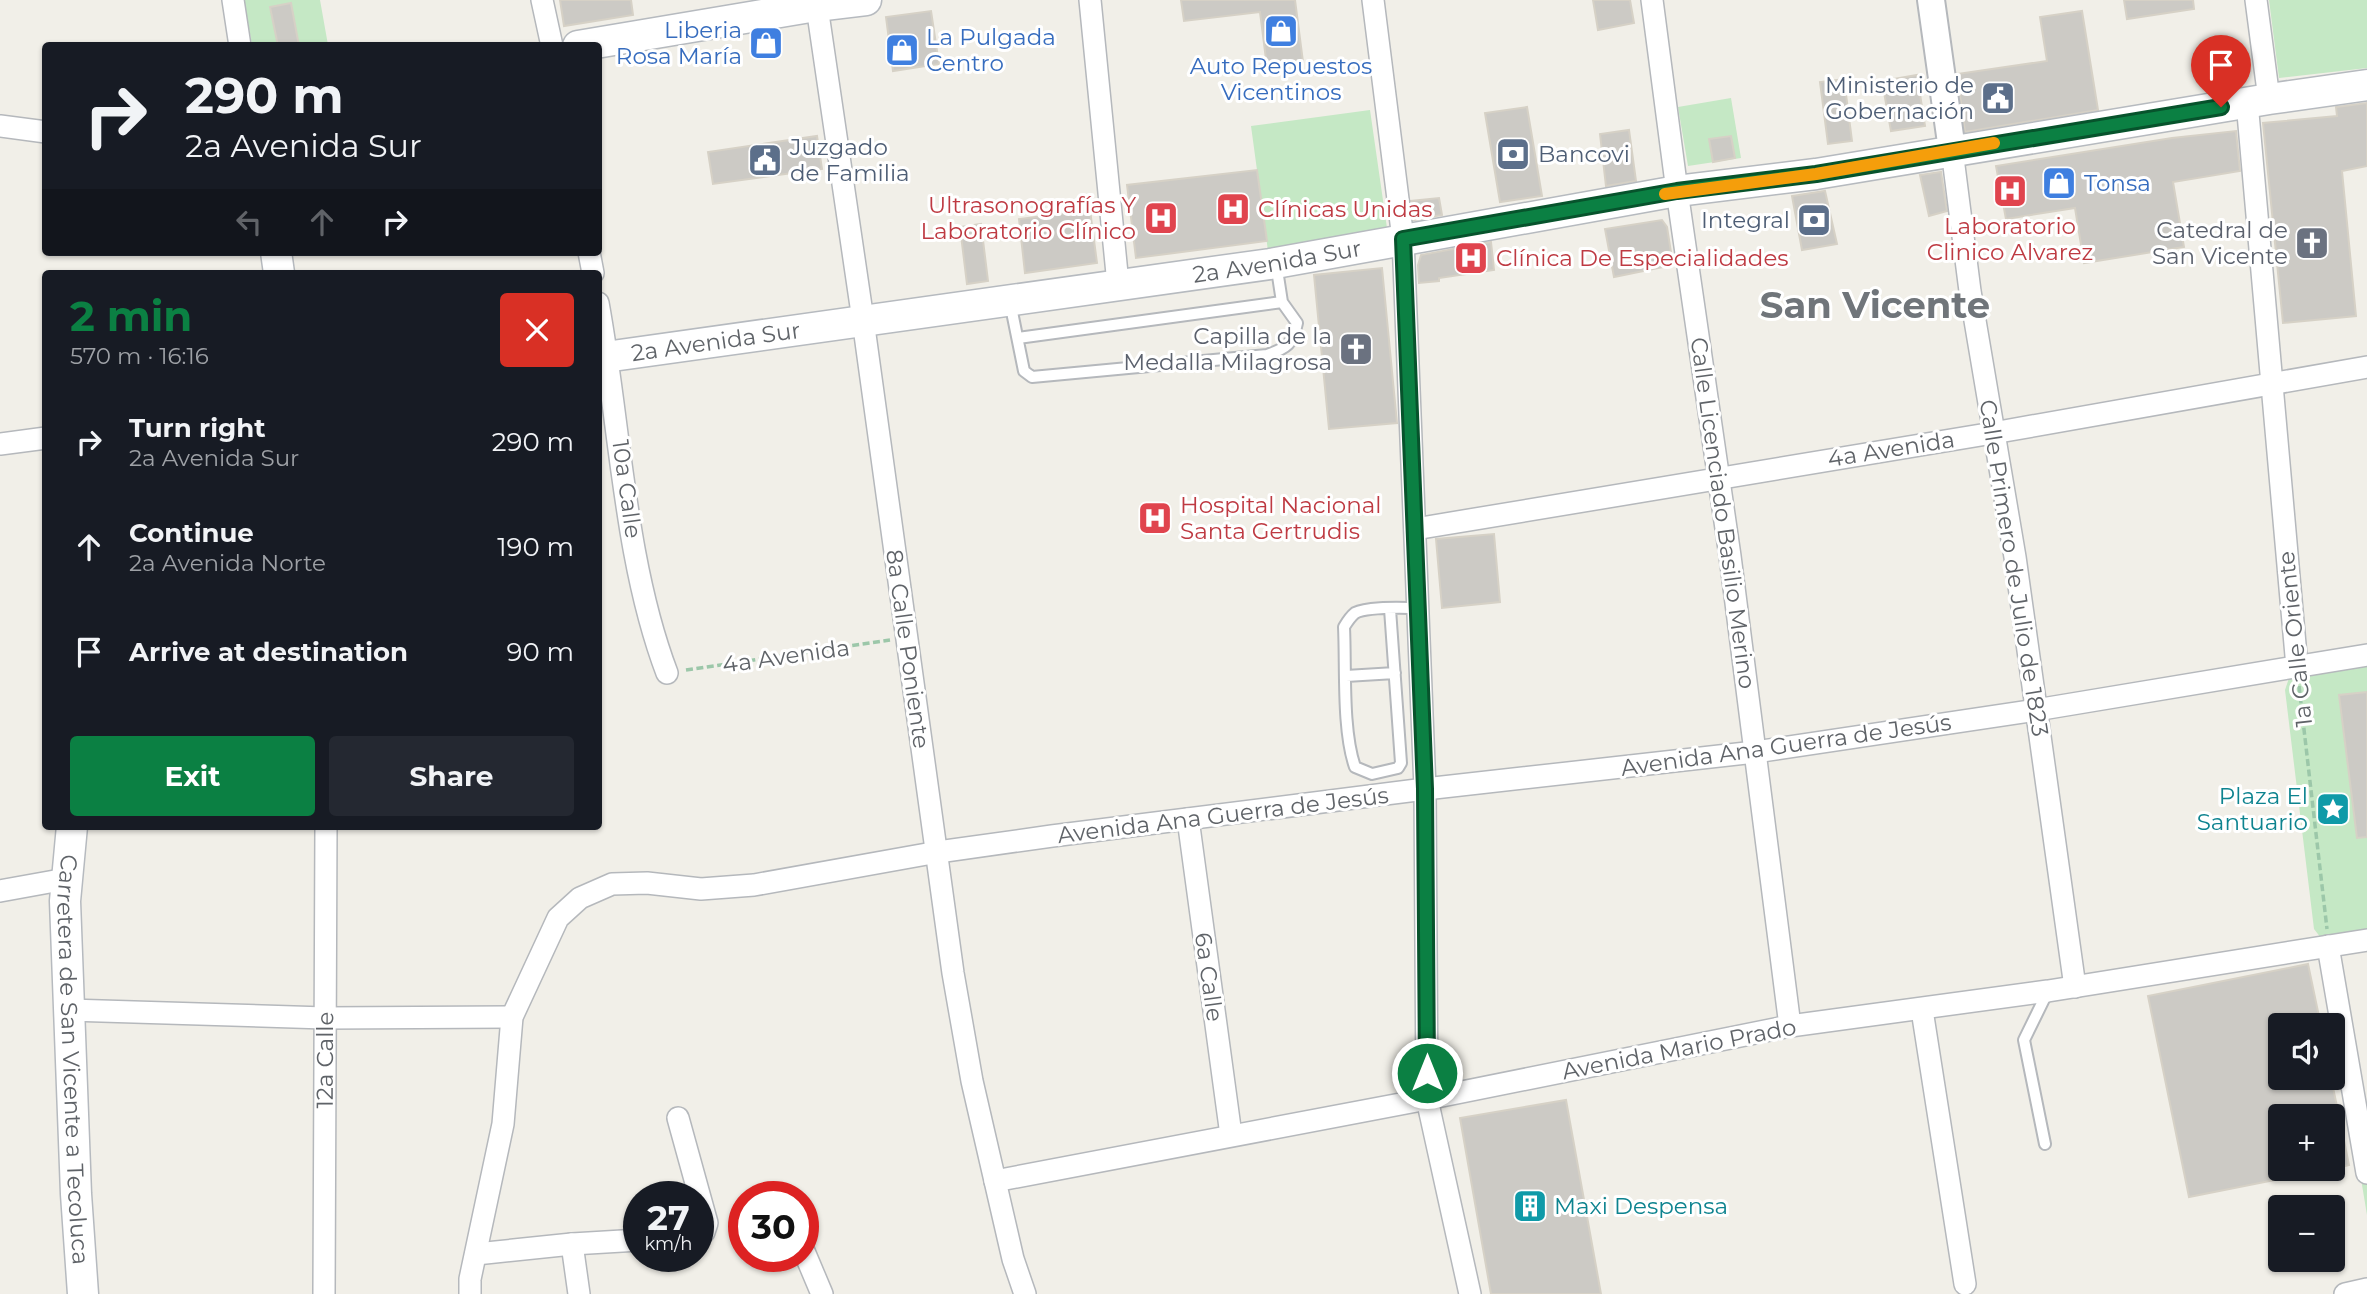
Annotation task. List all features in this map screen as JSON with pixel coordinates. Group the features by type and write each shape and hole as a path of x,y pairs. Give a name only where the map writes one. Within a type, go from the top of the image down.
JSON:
{"main road":[{"path":"600,42 816,3 866,0"},
{"name":"2a Avenida Sur","path":"603,357 1276,262 1677,191 1816,174 2367,85"},
{"name":"Carretera de San Vicente a Tecoluca","path":"71,830 65,879 76,1194 83,1294"}],"street":[{"path":"233,0 239,42"},
{"path":"542,0 551,42"},
{"path":"1090,0 1118,284"},
{"path":"1373,0 1403,239 1425,789 1427,1099 1470,1294"},
{"name":"Calle Licenciado Basilio Merino","path":"1652,0 1677,191 1720,477 1790,1027"},
{"path":"1931,0 1952,150"},
{"name":"1a Calle Oriente","path":"2256,0 2271,384 2297,667"},
{"name":"8a Calle Poniente","path":"816,3 863,320 953,973 971,1082 1013,1259 1025,1294"},
{"path":"0,126 42,131"},
{"name":"Calle Primero de Julio de 1823","path":"1952,150 1970,292 2015,557 2074,987"},
{"name":"10a Calle","path":"603,357 632,537 653,636 667,673"},
{"name":"4a Avenida","path":"1415,529 1993,433 2367,367"},
{"path":"0,444 42,439"},
{"name":"Avenida Ana Guerra de Jesús","path":"470,1294 503,1124 512,1017 558,918 580,898 612,884 647,883 701,889 754,885 938,852 1425,789 1755,752 2036,710 2367,654"},
{"name":"6a Calle","path":"1188,819 1231,1135"},
{"name":"12a Calle","path":"324,1294 326,830"},
{"path":"0,891 65,879"},
{"name":"Avenida Mario Prado","path":"995,1181 1790,1027 1922,1010 2367,940"},
{"path":"2328,946 2367,1173"},
{"path":"69,1010 325,1018 512,1017"},
{"path":"1922,1010 1965,1284"},
{"path":"678,1118 695,1181"},
{"path":"476,1254 623,1241"},
{"path":"572,1244 579,1294"},
{"path":"813,1272 822,1294"},
{"path":"2345,1294 2367,1289"}],"lane":[{"path":"1010,299 1024,371 1032,377 1267,355 1285,348 1294,337 1297,323 1282,302 1276,262"},
{"path":"1018,338 1282,302"},
{"path":"1390,609 1401,763 1398,768 1372,775 1355,767 1352,758 1348,736 1344,627 1356,613 1363,610 1390,609 1418,608"},
{"path":"1346,676 1395,673"},
{"path":"2045,1144 2024,1040 2048,991"}],"path":[{"name":"4a Avenida","path":"667,673 906,638"},
{"name":"1a Calle Oriente","path":"2297,667 2328,946"}],"green space":[{"path":"244,0 320,0 327,42 251,42"},
{"path":"2269,0 2367,0 2367,68 2279,78"},
{"path":"1731,98 1741,158 1688,166 1678,107"},
{"path":"1370,110 1388,235 1268,251 1251,126"},
{"name":"Plaza El Santuario","path":"2367,666 2367,933 2336,939 2367,1121 2367,1215 2345,1083 2345,1013 2333,1013 2321,938 2314,929 2285,690 2289,678"}],"building":[{"path":"560,0 631,0 633,15 564,26"},
{"name":"Auto Repuestos Vicentinos","path":"1181,0 1295,0 1303,62 1267,67 1260,12 1184,21"},
{"path":"1593,0 1630,0 1634,23 1598,30"},
{"path":"2124,0 2193,0 2194,9 2127,19"},
{"path":"291,3 298,42 277,42 270,7"},
{"path":"931,11 939,64 893,71 886,17"},
{"path":"2082,11 2098,110 1965,132 1957,74 2047,61 2040,17"},
{"name":"Liberia Rosa María","path":"772,31 776,55 760,57 756,34"},
{"path":"1917,75 1925,126 1891,131 1882,81"},
{"path":"1844,79 1852,141 1828,144 1820,82"},
{"name":"Catedral de San Vicente","path":"2367,103 2367,166 2342,171 2356,316 2283,323 2263,123 2337,116 2336,107"},
{"name":"Bancovi","path":"1527,107 1542,196 1500,202 1485,113"},
{"path":"1629,130 1636,181 1606,186 1600,134"},
{"path":"2236,131 2240,171 2173,182 2184,247 2084,263 2075,208 2006,219 1996,166 2172,138"},
{"name":"Juzgado de Familia","path":"817,136 822,169 713,184 708,152"},
{"path":"1731,136 1735,158 1713,162 1709,139"},
{"path":"1257,170 1267,241 1136,258 1127,185"},
{"path":"1941,172 1947,211 1929,216 1920,175"},
{"name":"Integral","path":"1825,191 1837,244 1802,250 1792,196"},
{"path":"1439,198 1442,215 1414,220 1411,201"},
{"path":"1090,210 1097,263 1025,273 1019,219"},
{"path":"1662,220 1667,227 1673,265 1614,277 1605,229"},
{"path":"981,224 988,281 967,284 960,227"},
{"path":"1491,242 1494,270 1419,283 1418,265 1421,255"},
{"name":"Capilla de la Medalla Milagrosa","path":"1382,268 1397,423 1329,429 1314,275"},
{"path":"1494,534 1500,602 1442,608 1436,539"},
{"path":"2367,692 2367,837 2357,838 2339,695"},
{"path":"2308,964 2318,1013 2268,1013 2268,1090 2334,1090 2336,1104 2268,1104 2270,1181 2189,1197 2148,996"},
{"name":"Maxi Despensa","path":"1566,1100 1601,1294 1491,1294 1460,1118"},
{"path":"2345,1145 2349,1165 2345,1166"}],"slow traffic":[{"path":"1665,194 1816,174 1994,143"}],"place":[{"name":"Auto Repuestos Vicentinos","path":"1281,31"},
{"name":"Liberia Rosa María","path":"766,43"},
{"name":"La Pulgada Centro","path":"902,50"},
{"name":"Ministerio de Gobernación","path":"1998,98"},
{"name":"Bancovi","path":"1513,154"},
{"name":"Juzgado de Familia","path":"765,160"},
{"name":"Tonsa","path":"2059,183"},
{"name":"Laboratorio Clinico Alvarez","path":"2010,191"},
{"name":"Clínicas Unidas","path":"1233,209"},
{"name":"Ultrasonografías Y Laboratorio Clínico","path":"1161,218"},
{"name":"Integral","path":"1814,220"},
{"name":"Catedral de San Vicente","path":"2312,243"},
{"name":"Clínica De Especialidades","path":"1471,258"},
{"name":"Capilla de la Medalla Milagrosa","path":"1356,349"},
{"name":"Hospital Nacional Santa Gertrudis","path":"1155,518"},
{"name":"Plaza El Santuario","path":"2333,809"},
{"name":"Maxi Despensa","path":"1530,1206"}],"district":[{"name":"San Vicente","path":"1875,305"}],"route":[{"path":"1427,1073 1425,789 1403,239 1677,191 1816,174 2221,107"}]}
